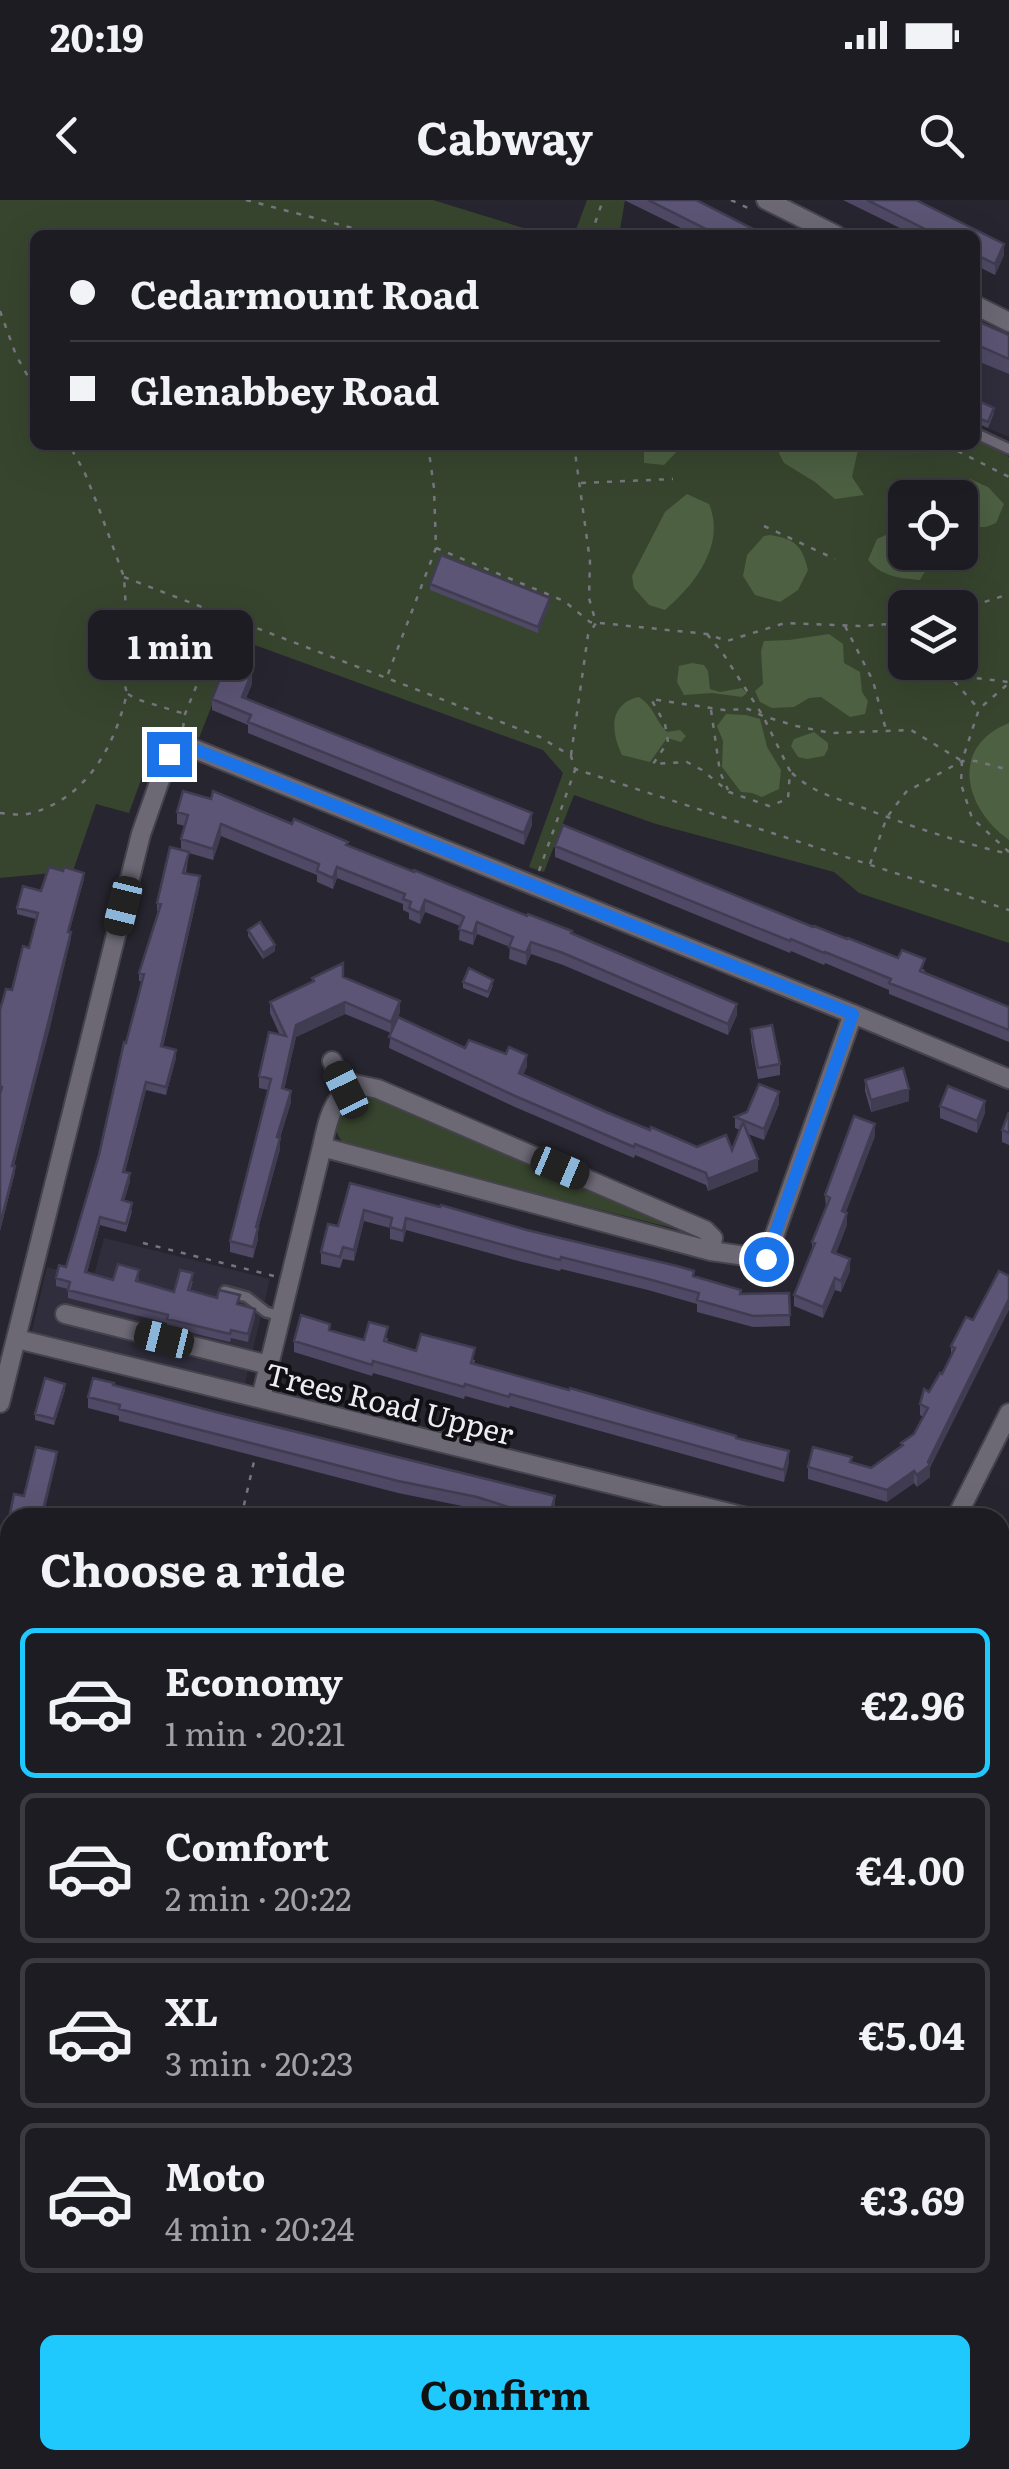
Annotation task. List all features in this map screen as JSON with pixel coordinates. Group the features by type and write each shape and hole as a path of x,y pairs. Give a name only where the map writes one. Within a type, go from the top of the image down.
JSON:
{"street":[{"path":"766,200 826,230"},
{"path":"980,308 1009,322"},
{"path":"0,1403 140,834 169,754 187,746 1009,1079"},
{"path":"322,1147 712,1251 766,1259 853,1014"},
{"path":"332,1061 346,1090"},
{"path":"261,1398 334,1104 354,1084 378,1090 705,1230 713,1238 712,1251"},
{"path":"65,1314 269,1365"},
{"path":"82,1355 91,1321"},
{"name":"Trees Road Upper","path":"16,1340 261,1398 674,1508"},
{"path":"192,1382 201,1348"},
{"path":"963,1508 1009,1413"}],"lane":[{"path":"980,435 1009,449"},
{"path":"225,1291 247,1297 266,1312 281,1316"}],"path":[{"path":"246,200 360,230"},
{"path":"593,230 603,200"},
{"path":"0,311 30,379"},
{"path":"0,814 29,814 55,803 86,779 112,743 127,693 124,578 84,471 72,450"},
{"path":"387,677 436,548 429,450"},
{"path":"533,886 575,769 571,756 588,635 596,623 589,598 590,561 575,450"},
{"path":"956,450 1009,477"},
{"path":"580,483 673,478"},
{"path":"764,526 835,559"},
{"path":"436,548 564,601 590,622 708,634 727,640 786,623 888,626"},
{"path":"124,578 540,737 571,756"},
{"path":"978,604 1009,594"},
{"path":"127,693 185,714 225,617"},
{"path":"845,625 873,681 886,731"},
{"path":"708,634 763,716 790,771 807,787 924,831 1009,853"},
{"path":"978,679 1009,683"},
{"path":"953,680 979,709"},
{"path":"1009,683 979,709 962,761 961,784 972,818 1009,853"},
{"path":"790,771 788,798 769,806 730,792 686,762 653,764 668,742 665,724 651,698 710,709 748,708 796,726 831,733 912,730 962,761"},
{"path":"710,709 720,772 730,792"},
{"path":"869,865 887,817 906,792 962,761 1009,770"},
{"path":"575,769 1009,910"},
{"path":"143,1243 290,1280"},
{"path":"243,1508 258,1446"}],"shaded area":[{"path":"980,327 1009,340 1009,437 980,425"},
{"path":"104,1238 270,1279 244,1387 31,1334 47,1267 93,1279"}],"green space":[{"path":"0,200 433,200 530,230 30,230 30,450 980,450 980,442 1009,457 1009,943 859,893 834,872 656,824 574,795 544,872 529,867 563,773 543,750 238,639 199,738 174,729 165,731 155,741 129,813 96,804 73,871 0,878"},
{"path":"587,200 625,200 620,230 576,230"},
{"path":"644,450 678,450 664,465 644,463"},
{"path":"778,450 858,450 852,477 864,495 835,499 784,463"},
{"path":"978,483 1004,504 996,523 978,527"},
{"path":"687,494 709,504 714,534 697,576 665,610 649,605 634,588 632,576 665,512"},
{"path":"888,534 888,570 926,570 920,580 898,577 873,566 868,560 877,539"},
{"path":"764,536 796,545 808,570 798,590 780,602 755,595 743,576 747,555"},
{"path":"829,634 843,644 844,663 860,672 862,692 868,701 865,714 850,717 821,697 809,698 794,707 772,708 760,702 755,691 763,684 764,641"},
{"path":"704,665 710,689 720,692 742,688 747,693 742,697 684,695 677,682 679,666"},
{"path":"639,697 667,732 680,730 686,736 681,742 667,738 650,762 622,755 614,728 617,712"},
{"path":"726,714 760,719 767,747 781,770 779,789 762,797 741,792 722,767 723,741 717,726"},
{"path":"1009,723 1009,840 982,812 970,778 977,747"},
{"path":"814,732 828,743 824,756 798,757 791,746 794,739"},
{"path":"364,1093 376,1093 688,1232 346,1145 336,1130 338,1114 348,1101"}],"building":[{"path":"648,200 696,200 755,230 708,230"},
{"path":"867,200 916,200 976,230 927,230"},
{"path":"980,232 1004,244 995,264 980,256"},
{"path":"980,322 1009,335 1009,359 980,346"},
{"path":"980,401 994,408 988,422 980,419"},
{"path":"441,555 550,598 538,627 430,584"},
{"path":"234,664 252,672 242,697 532,813 524,833 248,722 251,715 212,699 221,676 228,679"},
{"path":"183,791 211,799 213,791 292,824 294,819 348,842 346,845 572,931 737,1004 728,1024 563,953 531,942 526,953 509,947 513,937 477,922 473,934 459,929 464,917 461,915 425,900 420,913 409,908 411,902 403,899 405,894 337,867 333,878 317,871 319,864 221,824 213,849 181,839 188,815 177,812"},
{"path":"563,825 813,927 898,958 902,950 925,959 920,971 1009,1007 1009,1030 889,983 891,979 825,952 555,846"},
{"path":"170,847 189,852 183,873 200,876 161,1046 176,1050 166,1087 146,1082 123,1172 130,1173 122,1200 132,1203 126,1224 100,1217 85,1272 113,1280 118,1264 139,1270 136,1281 174,1292 180,1270 193,1273 188,1290 217,1298 219,1290 240,1295 237,1304 255,1309 248,1334 231,1330 230,1334 167,1319 168,1315 68,1290 70,1282 56,1278 59,1265 66,1267 99,1155 124,1042 144,974 139,973 161,904 157,903"},
{"path":"49,867 84,873 0,1225 0,1010 6,989 12,990 23,946 29,948 38,913 17,908 23,886 41,891"},
{"path":"260,922 275,945 263,953 248,930"},
{"path":"343,963 343,977 400,1001 391,1022 345,1002 296,1025 282,1088 291,1091 253,1247 230,1241 271,1079 259,1076 269,1032 286,1036 270,1002"},
{"path":"469,968 493,980 488,992 463,982"},
{"path":"398,1017 465,1048 469,1040 506,1054 509,1047 527,1055 519,1073 697,1147 726,1135 732,1150 743,1122 758,1159 708,1179 706,1173 515,1096 389,1037"},
{"path":"772,1025 780,1064 758,1068 751,1029"},
{"path":"903,1068 909,1089 871,1100 865,1080"},
{"path":"759,1084 779,1092 764,1129 735,1117 747,1112"},
{"path":"948,1086 985,1101 977,1121 940,1106"},
{"path":"1009,1112 1009,1133 1002,1130"},
{"path":"854,1116 875,1124 842,1211 847,1213 832,1252 850,1259 841,1281 835,1278 823,1307 794,1295 815,1243 812,1242 830,1198 825,1195"},
{"path":"350,1183 677,1266 694,1271 693,1276 741,1290 740,1294 789,1293 790,1315 753,1316 697,1300 699,1293 406,1218 403,1231 390,1227 392,1218 364,1210 354,1250 343,1247 340,1257 321,1252 328,1224 338,1226"},
{"path":"999,1271 1009,1276 1009,1299 928,1462 930,1465 887,1490 808,1467 813,1447 852,1457 850,1462 871,1468 914,1434 928,1408 920,1404 924,1389 929,1392 942,1374 966,1317 973,1320"},
{"path":"301,1315 330,1324 329,1330 364,1340 369,1322 388,1327 384,1341 416,1351 421,1334 475,1348 471,1363 789,1451 784,1470 510,1394 509,1397 465,1384 464,1387 373,1361 372,1365 294,1341"},
{"path":"45,1378 65,1384 54,1419 35,1414"},
{"path":"93,1378 555,1496 552,1508 512,1508 119,1409 120,1405 88,1397"},
{"path":"36,1447 57,1452 43,1508 11,1508 14,1494 24,1496"}],"route":[{"path":"169,754 187,746 853,1014 766,1259"}]}
